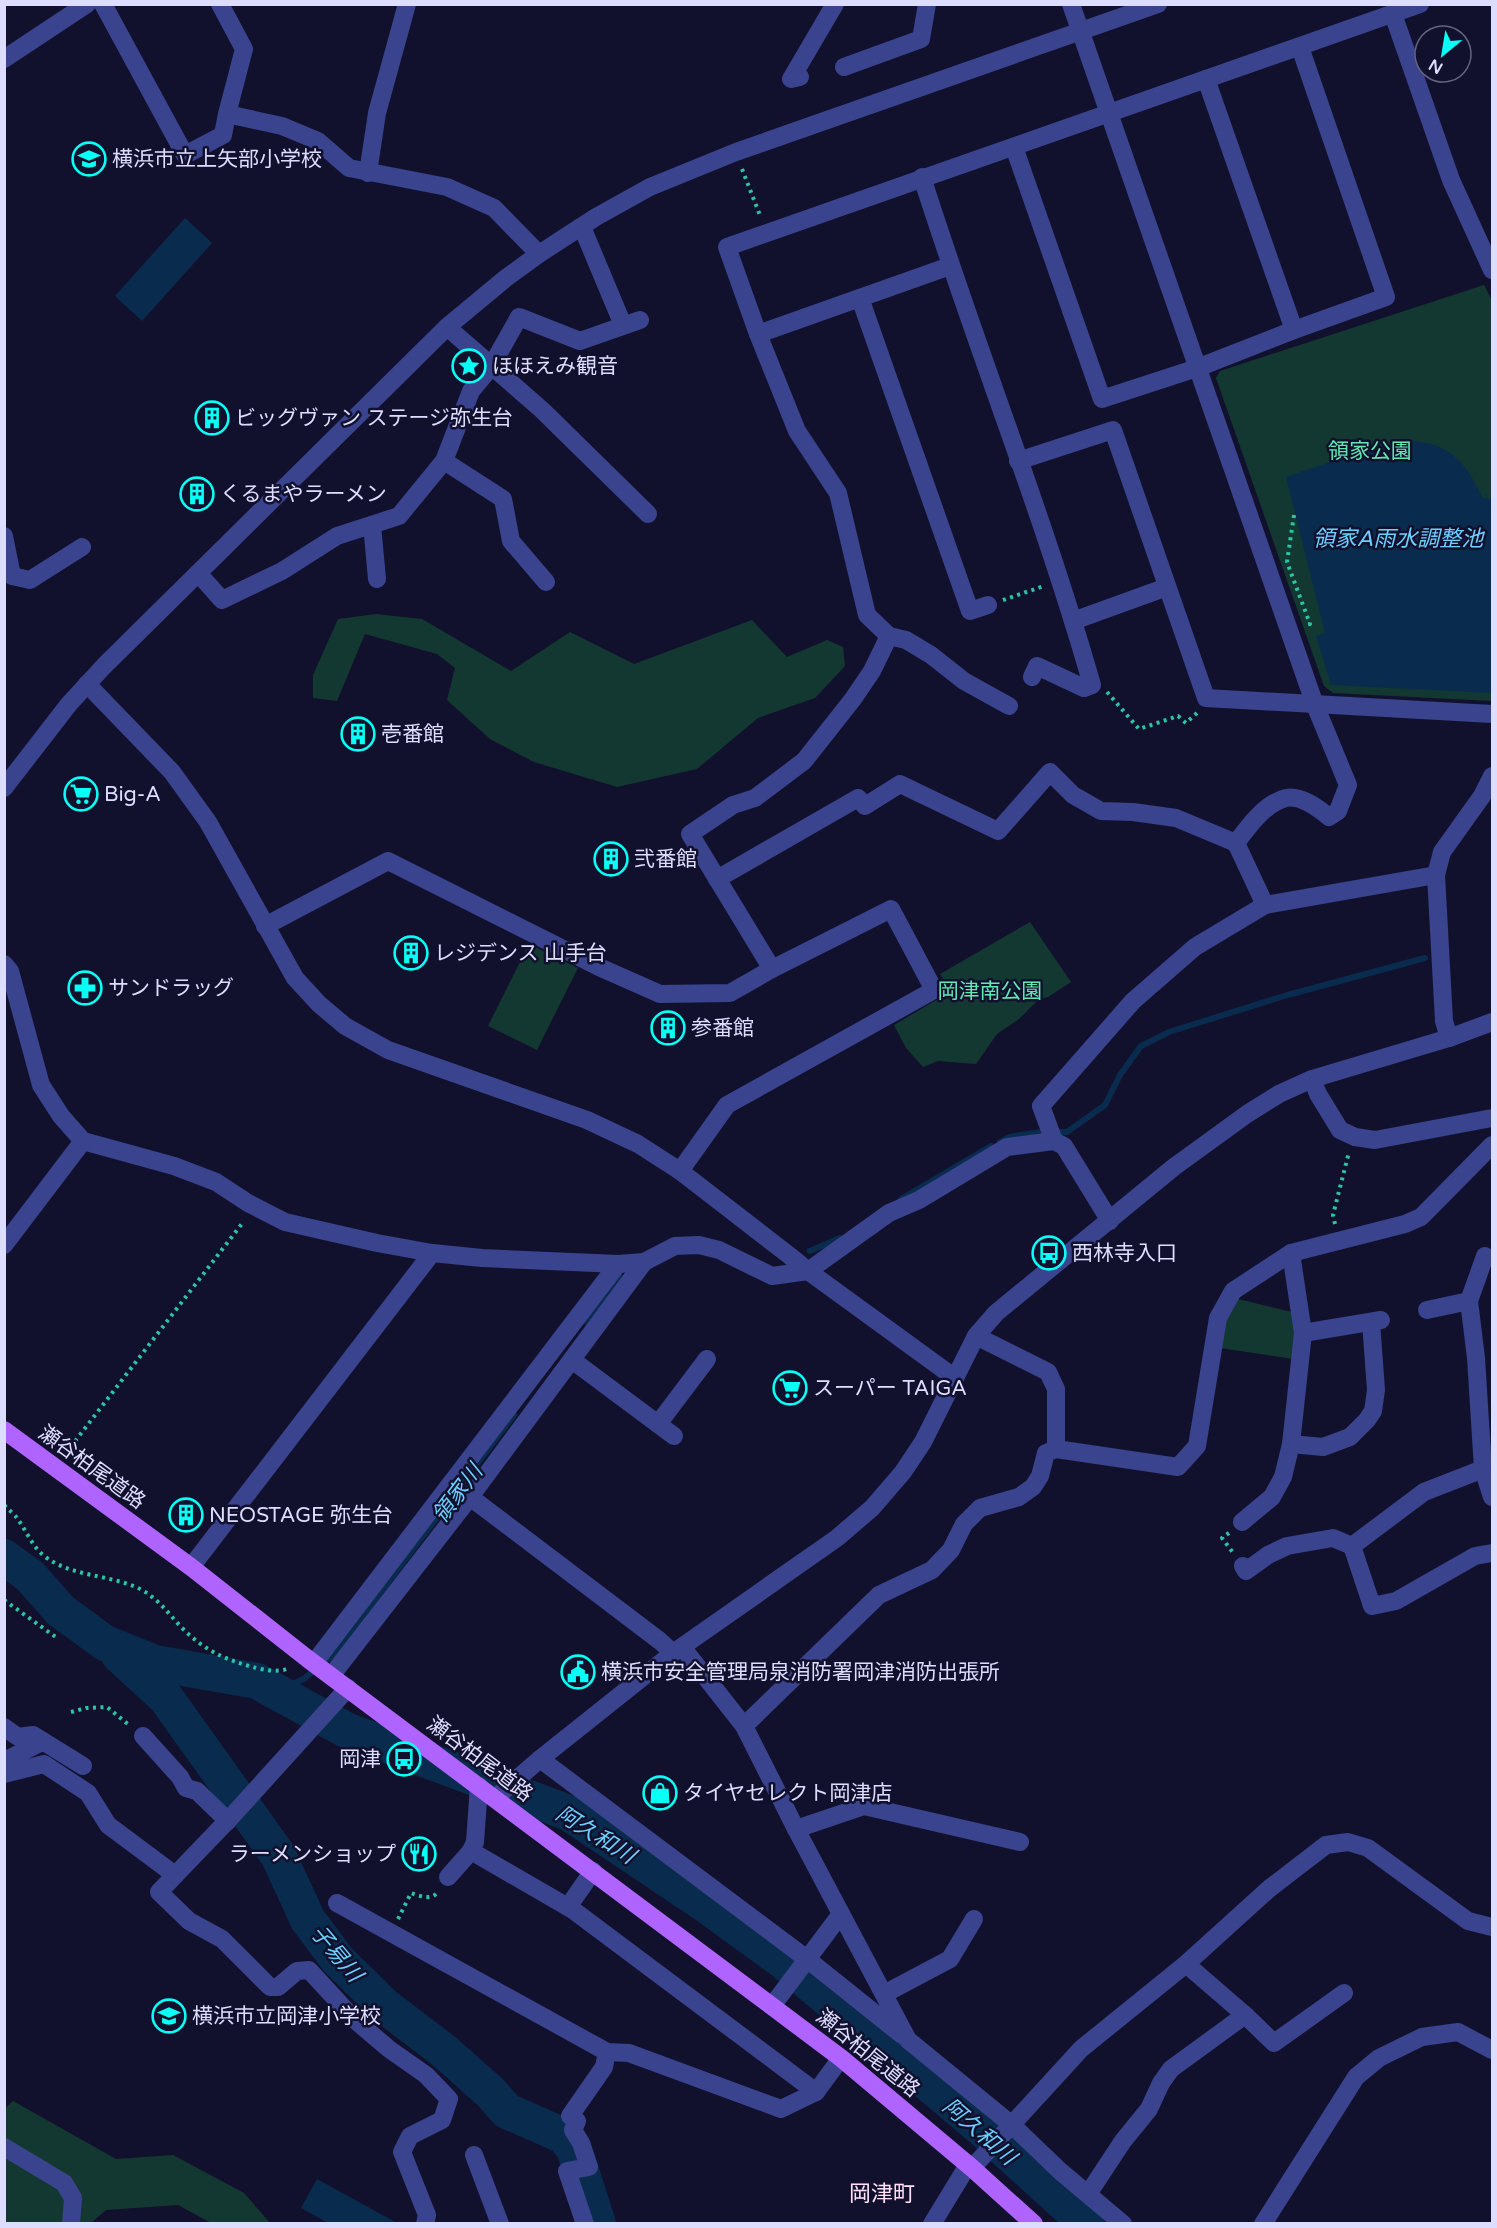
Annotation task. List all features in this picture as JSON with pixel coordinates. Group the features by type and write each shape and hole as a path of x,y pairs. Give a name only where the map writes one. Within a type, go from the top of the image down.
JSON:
{"main road":[{"name":"瀬谷柏尾道路","path":"4,1430 192,1567 331,1676 342,1694 479,1786 841,2058 975,2163 1034,2223"}],"street":[{"path":"4,59 87,4"},
{"path":"103,4 185,155 223,135 244,49 220,4"},
{"path":"368,173 377,113 407,4"},
{"path":"800,77 791,80 835,4"},
{"path":"844,67 921,39 927,4"},
{"path":"1071,4 1289,630 1348,785 1338,811 1329,817 1312,803 1287,798 1272,805 1250,824 1236,843"},
{"path":"4,788 87,684 198,573 447,327 539,254 650,187 736,152 1081,33 1158,4"},
{"path":"1009,706 964,681 931,655 906,640 889,636 867,615 838,494 797,431 758,334 727,247 1420,4"},
{"path":"1393,14 1451,180 1492,270"},
{"path":"1014,147 1102,399 1197,368 1386,297 1300,47"},
{"path":"1206,79 1294,330"},
{"path":"227,114 282,126 318,141 349,168 447,187 494,208 539,254"},
{"path":"922,177 950,266 1073,621 1092,685 1084,688 1037,666 1032,677"},
{"path":"198,573 222,600 282,571 337,536 399,516 444,461 471,391 491,366 519,317 580,341 631,323 582,227"},
{"path":"758,334 950,266"},
{"path":"860,298 970,611 988,605"},
{"path":"447,327 542,410 648,514"},
{"path":"1018,461 1113,430 1206,698 1492,714"},
{"path":"444,461 503,499 511,541 546,582"},
{"path":"372,525 377,579"},
{"path":"4,536 12,576 30,580 82,547"},
{"path":"1073,621 1167,587"},
{"path":"772,969 690,834 733,805 755,798 804,761 853,699 872,671 889,636"},
{"path":"87,684 172,772 208,822 295,978 319,1004 345,1026 388,1050 587,1120 638,1144 680,1171 808,1271 955,1378"},
{"path":"717,879 858,798 865,806 900,784 998,831 1050,772 1073,795 1101,811 1133,812 1176,818 1236,843 1265,905"},
{"path":"1449,1038 1444,1022 1436,875 1442,852 1482,796 1492,776"},
{"path":"265,926 388,861 599,967 660,994 730,993 772,969 891,909 934,990 727,1105 680,1171"},
{"path":"1054,1141 1041,1106 1134,1001 1195,948 1265,905 1436,875"},
{"path":"4,964 10,971 41,1085 61,1116 83,1141 174,1166 216,1182 285,1222 377,1243 432,1253 482,1258 618,1264 644,1262 675,1246 699,1245 719,1250 772,1276 808,1271 889,1213 919,1200 1007,1147 1054,1141 1064,1146 1110,1221"},
{"path":"495,1798 540,1759 678,1650 837,1538 872,1508 903,1472 923,1442 976,1336 996,1313 1174,1167 1247,1114 1312,1079 1449,1038 1492,1022"},
{"path":"1312,1079 1318,1094 1351,1144 1492,1118"},
{"path":"4,1245 83,1141"},
{"path":"744,1726 879,1595 932,1570 951,1550 964,1524 980,1508 1020,1497 1033,1487 1040,1476 1046,1453 1056,1449 1178,1467 1197,1446 1218,1318 1233,1291 1291,1253 1337,1233 1405,1224 1421,1217 1492,1145"},
{"path":"192,1567 432,1253"},
{"path":"1242,1522 1272,1497 1283,1478 1291,1444 1303,1334 1291,1253"},
{"path":"1485,1256 1469,1302 1476,1359 1483,1469 1492,1497"},
{"path":"331,1676 470,1497 644,1262"},
{"path":"311,1661 618,1264"},
{"path":"1427,1310 1469,1302"},
{"path":"1291,1444 1323,1448 1350,1437 1373,1411 1376,1390 1376,1321 1303,1334"},
{"path":"976,1336 1048,1372 1056,1389 1056,1449"},
{"path":"658,1424 707,1359"},
{"path":"572,1360 674,1436"},
{"path":"1352,1546 1424,1492 1483,1469"},
{"path":"470,1497 660,1641 678,1650 744,1726 908,2040"},
{"path":"1243,1566 1246,1571 1268,1555 1287,1546 1333,1538 1352,1546 1372,1606 1396,1601 1475,1556 1492,1553"},
{"path":"342,1694 230,1818 159,1892 189,1921 222,1939 270,1987 278,1987 297,1971 309,1971 355,2020 389,2049 426,2074 449,2099 442,2120 410,2136 402,2152 427,2215 425,2223"},
{"path":"4,1727 18,1737 33,1736 82,1766"},
{"path":"143,1736 180,1777 186,1788 197,1791 230,1818"},
{"path":"4,1761 42,1742"},
{"path":"540,1759 908,2040 1123,2223"},
{"path":"4,1774 44,1764 88,1792 108,1825 175,1875"},
{"path":"448,1877 471,1851 475,1842 479,1786"},
{"path":"796,1829 864,1806 1020,1842"},
{"path":"932,2223 975,2163 1081,2049 1186,1964 1270,1888 1326,1845 1348,1842 1368,1848 1468,1921 1492,1927"},
{"path":"471,1851 568,1907 816,2092"},
{"path":"568,1907 592,1871"},
{"path":"337,1903 607,2052 629,2053 781,2109 816,2092 841,2058"},
{"path":"772,2006 841,1914"},
{"path":"884,1994 950,1959 974,1919"},
{"path":"1186,1964 1245,2014 1274,2043 1344,1993"},
{"path":"1088,2194 1123,2141 1149,2109 1161,2083 1171,2069 1245,2014"},
{"path":"1263,2223 1356,2077 1378,2058 1422,2037 1458,2032 1492,2050"},
{"path":"585,2223 567,2171 589,2167 581,2143 573,2130 577,2121 570,2116 604,2067 607,2052"},
{"path":"4,2147 64,2183 73,2199 71,2223"},
{"path":"474,2155 500,2223"}],"path":[{"path":"736,152 766,233"},
{"path":"1289,630 1310,624 1287,562 1294,515"},
{"path":"988,605 1059,580"},
{"path":"1116,704 1139,729 1178,716 1186,723 1201,709 1206,698"},
{"path":"1337,1233 1333,1215 1351,1144"},
{"path":"54,1468 255,1206"},
{"path":"4,1505 17,1517 41,1554 60,1567 119,1581 141,1590 160,1603 182,1628 209,1651 232,1662 261,1669 285,1670 311,1661"},
{"path":"1242,1522 1222,1538 1243,1566"},
{"path":"4,1600 57,1638"},
{"path":"71,1712 86,1708 107,1707 143,1736"},
{"path":"405,1905 411,1893 426,1898 435,1895 448,1877"}],"green space":[{"name":"領家公園","path":"1484,285 1492,300 1492,701 1333,693 1324,686 1216,378 1220,371"},
{"path":"376,614 422,619 511,671 570,632 634,664 752,620 787,657 827,640 843,647 845,666 815,698 758,718 697,769 617,787 534,762 490,739 447,700 455,668 437,654 365,634 337,701 313,698 313,675 338,619"},
{"name":"岡津南公園","path":"1030,922 1071,982 1048,997 1038,1000 1019,1019 997,1034 976,1064 938,1061 923,1067 906,1048 894,1025 950,992 940,974"},
{"path":"529,944 578,968 537,1050 488,1026"},
{"path":"1238,1299 1292,1312 1296,1333 1294,1359 1220,1348 1222,1321"},
{"path":"13,2101 116,2159 173,2155 244,2193 270,2223 211,2223 178,2205 106,2210 91,2223 5,2223 4,2109"}],"water":[{"path":"185,218 212,243 142,321 115,296"},
{"name":"領家A雨水調整池","path":"1395,440 1427,443 1450,452 1467,470 1483,498 1492,499 1492,693 1331,685 1316,636 1325,633 1286,477"},
{"path":"317,2179 397,2223 328,2223 301,2208"}],"waterway":[{"path":"1000,1142 1009,1137 1041,1132 1067,1132 1105,1105 1120,1075 1141,1046 1169,1032 1284,996 1425,958"},
{"path":"901,1199 991,1146"},
{"path":"810,1251 840,1238"},
{"name":"領家川","path":"585,1321 621,1278"},
{"name":"領家川","path":"325,1662 335,1653 514,1415"},
{"name":"阿久和川","path":"4,1557 30,1576 61,1611 105,1643 155,1663 257,1681 346,1730 569,1813 703,1903 783,1961 981,2128 1087,2224"},
{"name":"子易川","path":"119,1655 166,1698 278,1855 308,1920 338,1960 385,2006 444,2051 490,2092 507,2111 564,2136 574,2149 598,2224"},
{"name":"領家川","path":"277,1692 305,1678 317,1668"}],"place":[{"name":"横浜市立上矢部小学校","path":"89,159"},
{"name":"ほほえみ観音","path":"469,366"},
{"name":"ビッグヴァン ステージ弥生台","path":"212,418"},
{"name":"くるまやラーメン","path":"197,494"},
{"name":"壱番館","path":"358,734"},
{"name":"Big-A","path":"81,794"},
{"name":"弐番館","path":"611,859"},
{"name":"レジデンス 山手台","path":"411,953"},
{"name":"サンドラッグ","path":"85,988"},
{"name":"参番館","path":"668,1028"},
{"name":"西林寺入口","path":"1049,1253"},
{"name":"スーパー TAIGA","path":"790,1388"},
{"name":"NEOSTAGE 弥生台","path":"186,1515"},
{"name":"横浜市安全管理局泉消防署岡津消防出張所","path":"578,1672"},
{"name":"岡津","path":"404,1759"},
{"name":"タイヤセレクト岡津店","path":"660,1793"},
{"name":"ラーメンショップ","path":"419,1854"},
{"name":"横浜市立岡津小学校","path":"169,2016"}],"district":[{"name":"岡津町","path":"882,2193"}]}
